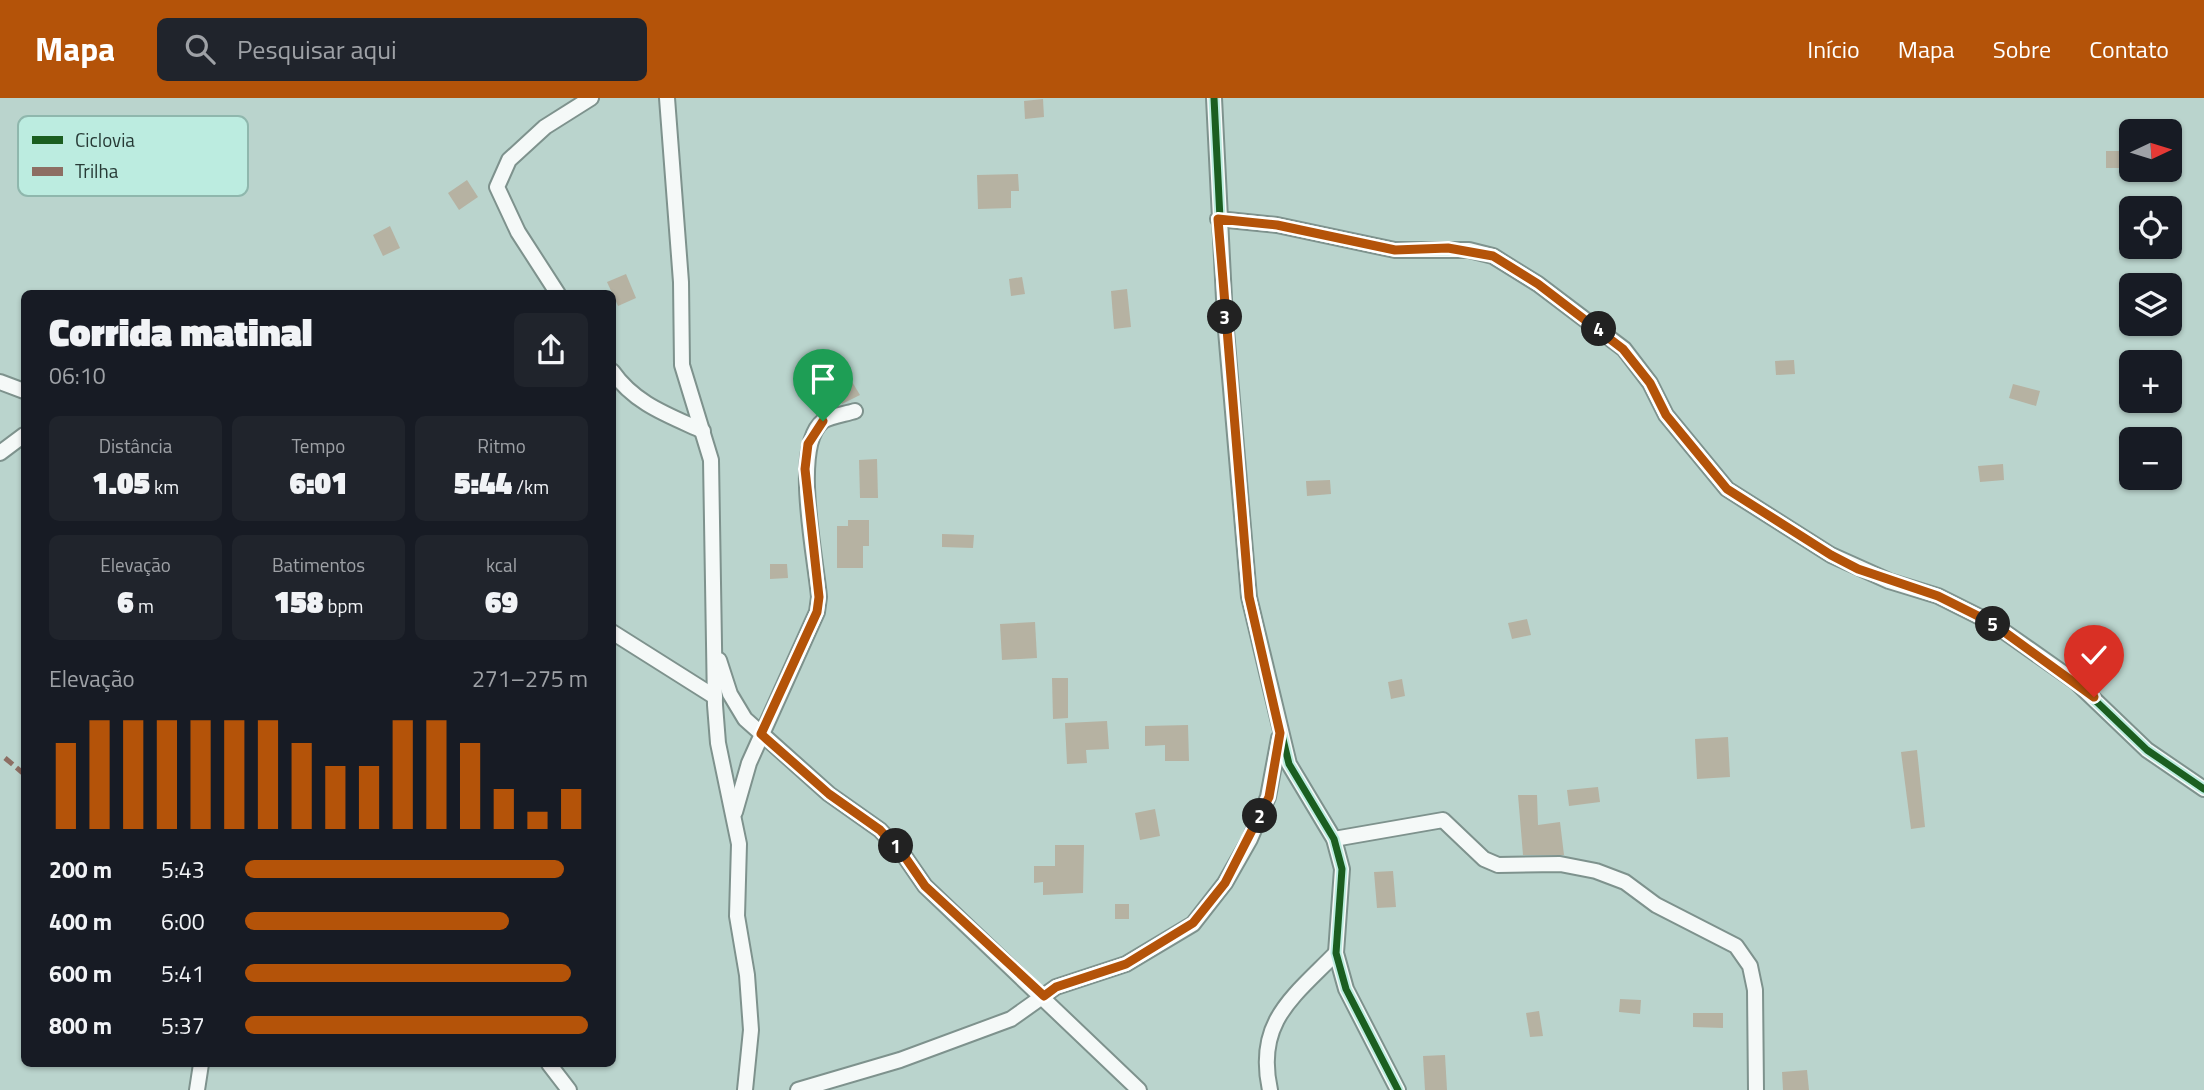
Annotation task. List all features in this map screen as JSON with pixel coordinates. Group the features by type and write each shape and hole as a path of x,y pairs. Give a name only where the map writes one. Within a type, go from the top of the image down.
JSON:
{"street":[{"path":"555,290 518,232 497,187 509,160 545,127 591,98"},
{"path":"667,98 681,282 682,365 711,460 718,743 739,844 737,916 747,975 751,1030 745,1090"},
{"path":"1213,98 1218,219 1249,597 1280,733 1300,785 1334,839 1342,869 1336,953 1346,989 1398,1090"},
{"path":"1218,219 1277,225 1395,250 1448,248 1493,256 1560,299 1623,349 1650,383 1666,415 1727,489 1831,555 1858,569 1938,596 1992,623 2076,682 2147,750 2204,789"},
{"path":"616,376 631,394 645,405 703,432"},
{"path":"0,382 21,390"},
{"path":"734,816 749,763 817,612 819,597 805,469 808,444 823,421 855,411"},
{"path":"0,453 21,437"},
{"path":"616,635 715,697"},
{"path":"716,651 730,694 745,719 829,794 880,830 905,857 925,886 1044,996 1139,1090"},
{"path":"798,1090 901,1060 1011,1018 1056,987 1126,964 1193,923 1225,883 1250,839 1269,797 1280,733"},
{"path":"1334,839 1443,820 1484,859 1498,865 1560,864 1597,871 1625,882 1656,905 1722,937 1736,946 1750,966 1755,990 1756,1090"},
{"path":"1270,1090 1265,1051 1270,1030 1281,1010 1336,953"},
{"path":"197,1090 201,1067"},
{"path":"552,1067 569,1090"}],"building":[{"path":"1043,99 1044,117 1025,119 1024,101"},
{"path":"2106,151 2119,151 2119,168 2106,168"},
{"path":"1018,174 1019,191 1011,191 1011,208 978,209 977,175"},
{"path":"467,180 478,197 459,210 448,193"},
{"path":"390,226 400,248 383,256 373,235"},
{"path":"626,274 636,298 618,306 616,290 611,290 607,282"},
{"path":"1022,277 1025,294 1011,296 1009,279"},
{"path":"1127,289 1131,327 1114,329 1111,291"},
{"path":"1794,360 1795,374 1776,375 1775,361"},
{"path":"811,369 819,390 804,397 795,375"},
{"path":"848,375 860,395 842,404 830,385"},
{"path":"2013,384 2040,391 2036,406 2009,398"},
{"path":"877,459 878,498 860,498 859,460"},
{"path":"2003,464 2004,480 1980,482 1978,466"},
{"path":"1330,480 1331,494 1307,496 1306,481"},
{"path":"848,520 869,520 869,546 863,546 863,568 837,568 837,526 848,526"},
{"path":"942,534 974,535 973,548 942,547"},
{"path":"770,564 787,564 788,578 770,579"},
{"path":"1527,619 1531,635 1512,639 1508,623"},
{"path":"1035,622 1037,658 1002,660 1000,624"},
{"path":"1052,678 1068,678 1068,718 1053,719"},
{"path":"1402,679 1405,696 1391,699 1388,682"},
{"path":"1107,721 1109,749 1086,750 1087,763 1067,764 1065,723"},
{"path":"1188,725 1189,761 1165,761 1165,745 1145,746 1145,726"},
{"path":"1728,737 1730,777 1697,779 1695,739"},
{"path":"1917,750 1925,827 1911,829 1901,752"},
{"path":"1598,787 1600,802 1569,806 1567,790"},
{"path":"1518,795 1537,795 1538,825 1560,822 1564,855 1523,855"},
{"path":"1155,809 1160,836 1140,840 1135,813"},
{"path":"1055,845 1084,845 1083,893 1043,895 1043,882 1034,883 1034,866 1055,866"},
{"path":"1393,871 1396,907 1377,908 1374,872"},
{"path":"1115,904 1129,904 1129,919 1115,919"},
{"path":"1620,999 1641,1000 1640,1014 1619,1012"},
{"path":"1539,1011 1543,1036 1530,1037 1526,1013"},
{"path":"1693,1013 1723,1013 1723,1028 1693,1027"},
{"path":"1445,1055 1447,1090 1425,1090 1423,1056"},
{"path":"1807,1070 1809,1090 1783,1090 1782,1072"}],"marked path":[{"path":"5,758 21,771"}],"cycle path":[{"path":"1214,98 1225,319 1249,597 1289,764 1334,839 1342,869 1336,953 1346,989 1398,1090"},
{"path":"1218,219 1277,225 1395,250 1469,250 1493,256 1538,284 1624,349 1650,383 1666,415 1727,489 1831,555 1889,581 1938,596 1992,623 2076,682 2147,750 2204,789"}],"route":[{"path":"823,421 808,444 805,469 819,597 817,612 805,633 779,698 761,734 829,794 880,830 905,857 925,886 1044,996 1056,987 1126,964 1158,947 1193,923 1225,883 1250,839 1269,797 1280,733 1249,597 1218,219 1277,225 1395,250 1448,248 1493,256 1581,314 1623,349 1650,383 1666,415 1727,489 1831,555 1858,569 1938,596 1992,623 2094,697"}]}
